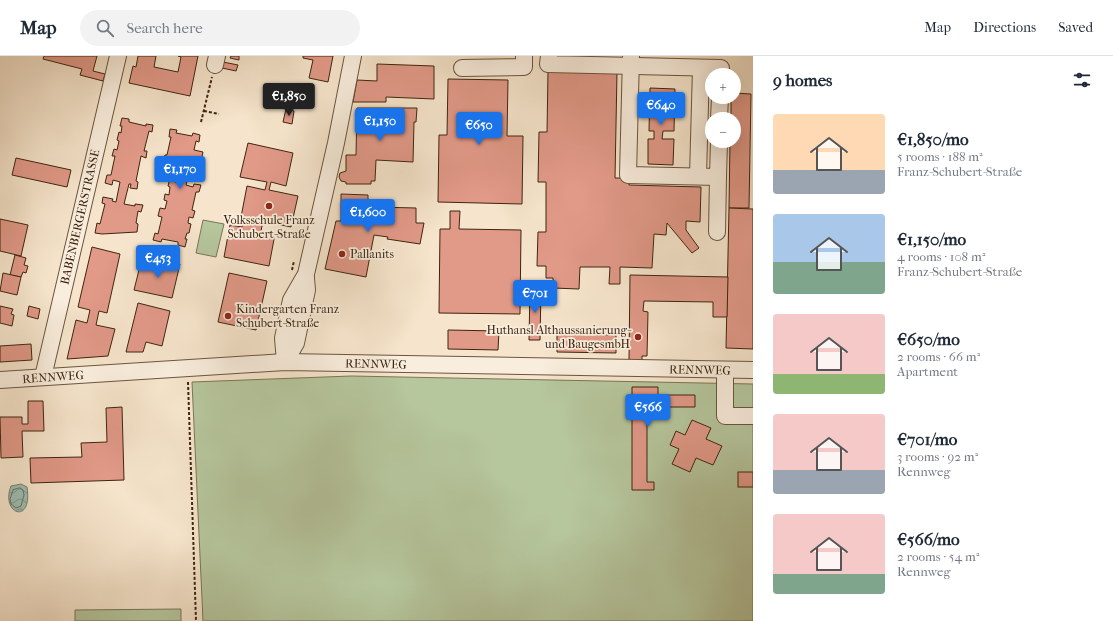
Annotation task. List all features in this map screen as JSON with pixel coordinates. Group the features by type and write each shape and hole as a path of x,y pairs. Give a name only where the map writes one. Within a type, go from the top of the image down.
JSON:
{"street":[{"name":"BABENBERGERSTRASSE","path":"43,377 118,56"},
{"path":"285,362 283,338 291,300 336,144 353,56"},
{"path":"462,68 524,67 524,56"},
{"path":"548,56 548,64 631,61 705,68"},
{"path":"631,61 628,175 718,177"},
{"path":"698,176 701,68"},
{"path":"717,232 719,148"},
{"name":"RENNWEG","path":"0,380 285,362 753,370"},
{"path":"725,370 725,416 753,416"}],"path":[{"path":"201,122 216,61"},
{"path":"204,111 219,114"},
{"path":"295,260 299,273"},
{"path":"188,368 196,621"}],"green space":[{"path":"203,220 224,224 216,257 196,253"},
{"path":"351,376 753,384 753,621 203,621 192,382"},
{"path":"181,609 181,621 75,621 75,610"}],"water":[{"path":"21,484 27,487 28,499 22,511 17,512 13,509 10,503 9,496 11,486"}],"building":[{"path":"44,56 97,56 93,71 105,74 103,81 80,75 82,69 43,59"},
{"path":"138,56 156,56 154,67 178,72 181,57 178,56 198,56 190,96 129,83 133,66 136,67"},
{"path":"231,56 239,56 239,60 230,58"},
{"path":"303,56 333,56 328,82 309,78 313,60 303,58"},
{"path":"223,62 238,65 236,71 222,68"},
{"path":"377,64 434,66 434,99 386,97 386,102 353,102 357,80 377,81"},
{"path":"548,71 617,72 615,178 629,178 629,185 701,187 700,222 686,221 686,230 699,248 692,253 667,223 666,235 654,234 652,268 620,267 620,284 609,284 610,267 580,267 579,289 553,288 553,278 546,278 546,266 537,266 538,232 546,232 546,182 538,182 539,132 547,132"},
{"path":"448,79 508,80 507,136 523,136 522,204 438,202 439,135 447,135"},
{"path":"650,88 675,89 674,131 663,131 662,139 674,139 673,165 648,164 648,139 654,139 654,131 649,131"},
{"path":"741,93 751,94 749,208 729,208 730,148 741,148 741,112 731,112 731,104 741,104"},
{"path":"357,108 417,108 416,122 414,122 413,162 376,160 375,181 371,181 371,184 346,184 346,182 341,181 339,177 340,173 346,171 346,155 356,155"},
{"path":"286,109 294,111 292,124 283,122"},
{"path":"122,118 129,119 129,122 146,126 146,124 153,125 152,132 149,131 144,151 147,151 146,158 141,156 136,181 138,182 137,189 130,188 131,184 129,184 124,204 135,206 135,204 143,205 141,212 138,211 136,223 138,224 137,232 95,233 97,223 100,224 105,204 102,203 103,197 113,199 112,201 116,202 120,182 113,180 112,185 105,183 107,175 111,175 115,156 112,156 114,149 117,150 119,141 117,140 119,132 121,133 122,126 120,126"},
{"path":"170,129 177,130 176,133 192,136 193,133 200,135 199,142 196,141 194,150 203,152 201,171 192,169 193,165 191,165 186,185 193,187 194,184 201,185 199,192 196,192 192,210 195,211 193,218 189,217 188,223 191,224 189,233 187,233 185,239 187,239 185,247 178,245 178,242 162,239 161,242 153,240 155,233 158,234 162,217 158,216 160,208 165,209 167,201 164,200 165,194 169,195 170,187 168,186 170,178 179,183 183,163 171,161 170,164 163,162 165,155 167,155 171,137 169,137"},
{"name":"Volksschule Franz Schubert-Straße","path":"248,143 293,153 286,186 271,182 269,190 298,196 291,227 263,221 261,231 275,234 269,266 224,257 230,225 242,227 244,217 241,217 247,186 265,190 267,182 240,177"},
{"path":"16,158 71,170 67,187 12,175"},
{"path":"341,194 368,195 368,201 359,201 358,213 368,210 376,213 376,207 416,208 416,223 424,223 420,244 387,239 388,237 374,235 366,277 325,269 336,221 341,221"},
{"path":"729,208 753,209 753,349 726,348"},
{"path":"450,211 460,211 459,229 521,230 520,314 439,313 440,229 450,229"},
{"path":"0,219 28,225 21,256 0,251"},
{"path":"92,247 120,254 107,313 99,311 96,325 115,329 108,356 67,359 76,320 87,323 90,310 78,307"},
{"path":"15,255 26,258 24,265 28,266 26,273 23,272 21,277 10,275"},
{"path":"175,262 180,264 172,298 134,290 140,266"},
{"path":"3,273 21,277 17,295 0,291"},
{"path":"229,273 267,281 256,330 218,322"},
{"name":"Huthansl Althaussanierung- und BaugesmbH","path":"630,275 728,277 727,317 713,317 713,302 644,301 643,311 648,312 647,356 642,356 642,360 629,360"},
{"path":"530,289 541,289 540,340 529,340"},
{"path":"138,303 170,311 162,346 146,342 143,352 126,352"},
{"path":"0,306 13,309 11,314 14,315 12,326 0,323"},
{"path":"29,306 40,309 38,319 27,316"},
{"path":"448,330 499,331 498,350 448,349"},
{"path":"557,334 616,335 616,353 557,352"},
{"path":"31,344 32,360 0,362 0,346"},
{"path":"632,387 658,387 658,395 695,395 695,407 647,407 647,482 654,482 654,490 632,490"},
{"path":"28,401 43,401 44,431 22,431 23,457 1,458 0,417 22,417 22,424 28,424"},
{"path":"122,407 124,480 31,483 30,458 82,457 81,443 107,442 106,408"},
{"path":"692,420 711,428 706,439 722,446 713,465 696,458 690,472 672,464 679,449 670,445 676,431 685,435"},
{"path":"738,472 753,472 753,487 738,487"}],"place":[{"name":"Volksschule Franz Schubert-Straße","path":"269,206"},
{"name":"Pallanits","path":"342,254"},
{"name":"Kindergarten Franz Schubert-Straße","path":"228,316"},
{"name":"Huthansl Althaussanierung- und BaugesmbH","path":"638,337"}]}
